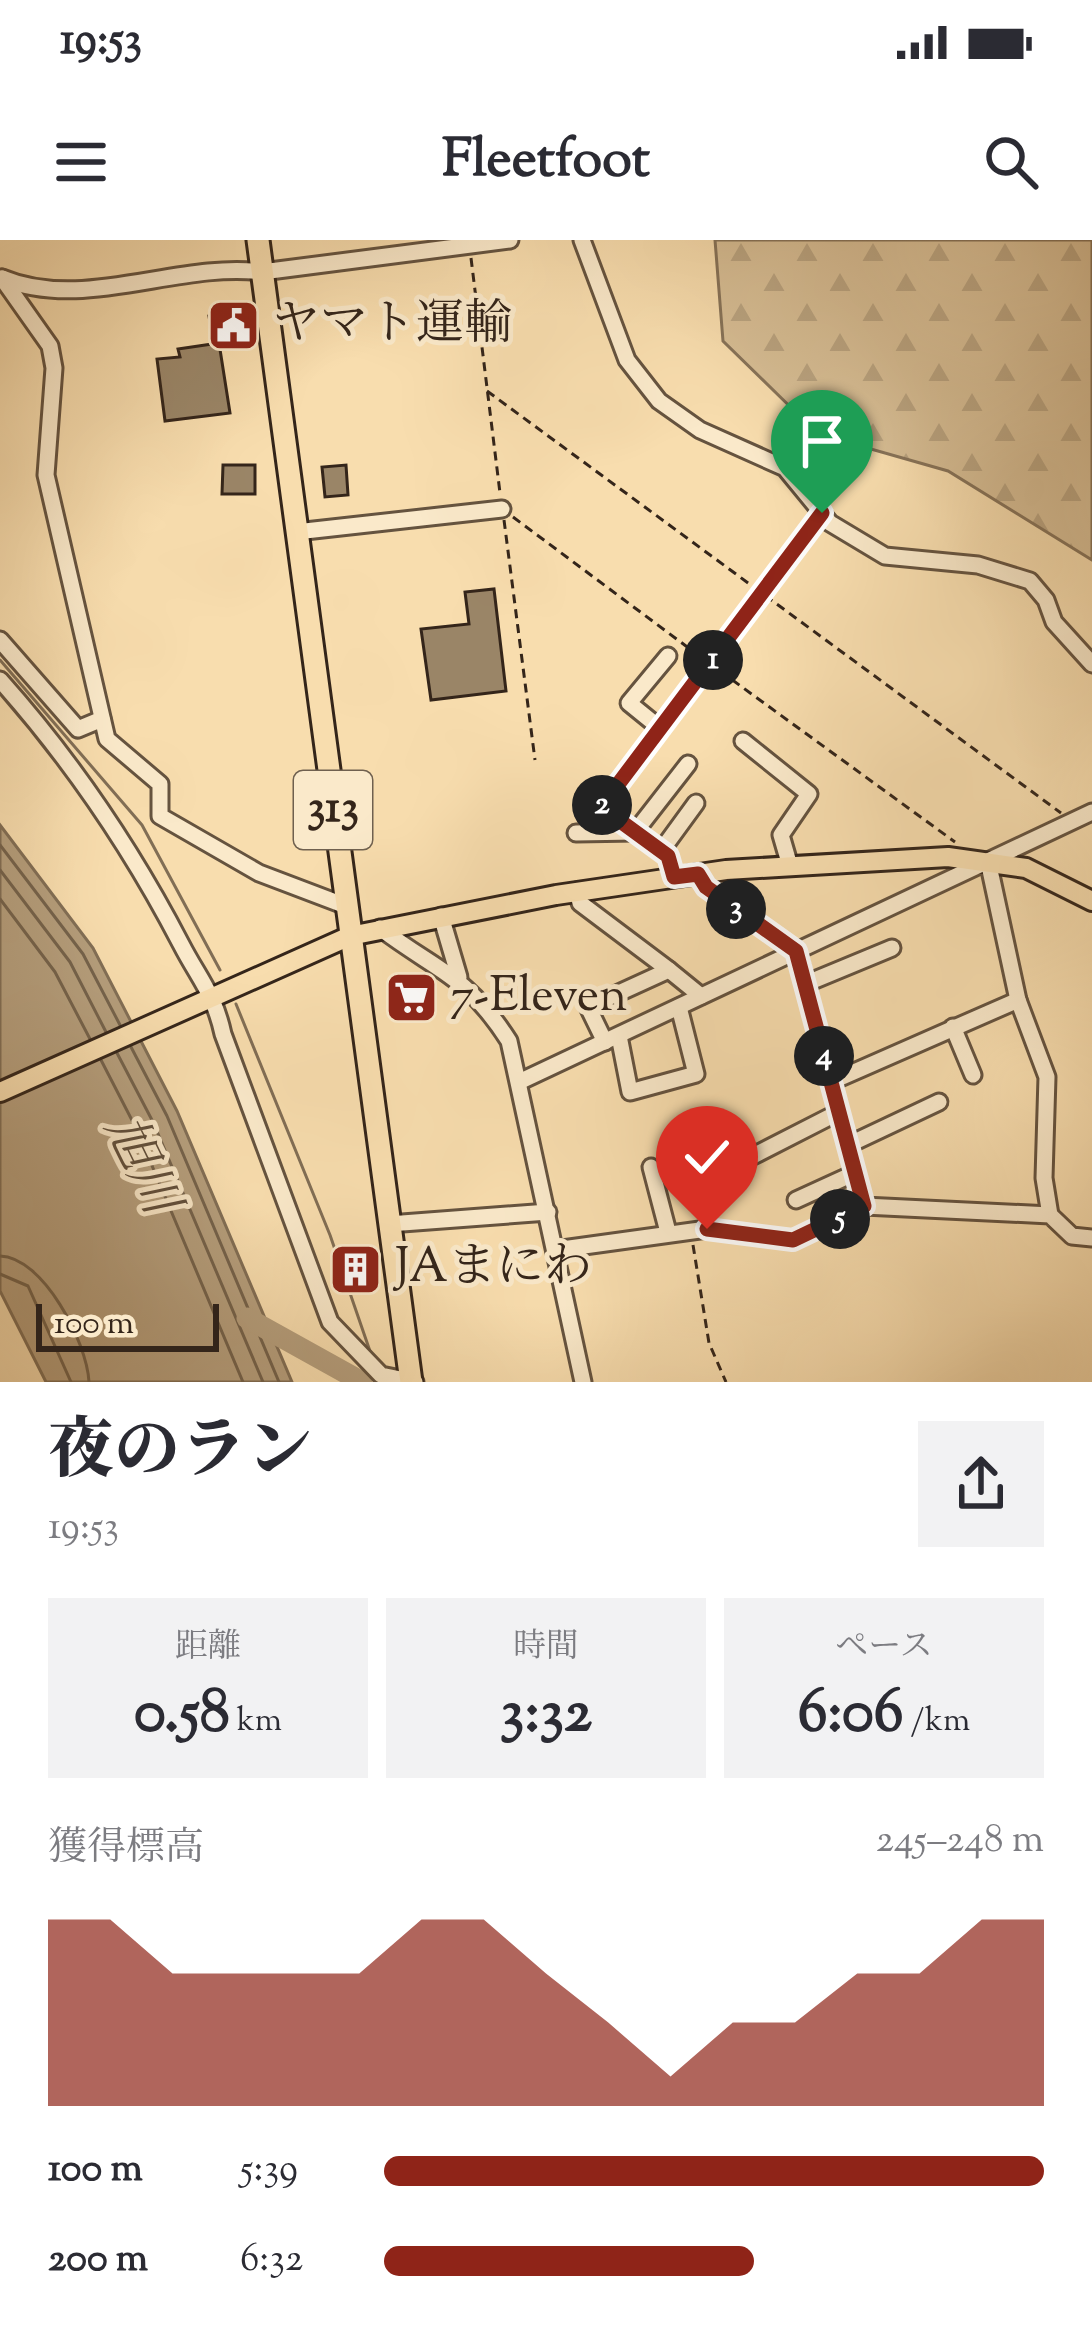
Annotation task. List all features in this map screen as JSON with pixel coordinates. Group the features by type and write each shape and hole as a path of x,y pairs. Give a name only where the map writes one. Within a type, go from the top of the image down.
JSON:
{"highway":[{"name":"313","path":"257,240 412,1381"}],"main road":[{"path":"0,1092 350,936 577,891 698,874 948,857 1026,868 1092,901"}],"street":[{"path":"1,278 17,285 96,287 226,267 262,272 510,240"},
{"path":"582,240 627,360 659,401 700,430 785,468 822,513 885,556 978,566 1030,581 1046,600 1054,622 1092,664"},
{"path":"1,278 50,346 54,368 46,475 107,739 160,784 160,816 259,873 346,906"},
{"path":"296,532 502,509"},
{"path":"0,640 78,729 102,719"},
{"path":"661,729 628,703 668,656"},
{"path":"674,877 661,851 601,807 710,664"},
{"path":"0,680 96,794 190,962 214,994 223,1034 330,1322 381,1375 412,1381"},
{"path":"743,741 808,794 782,835 790,866"},
{"path":"635,832 688,764"},
{"path":"661,851 696,802"},
{"path":"521,1081 1092,812"},
{"path":"576,833 635,832"},
{"path":"988,860 1018,1000 1047,1077 1044,1178 1050,1215 1072,1236 1092,1238"},
{"path":"698,874 706,887 796,951 864,1206"},
{"path":"577,891 580,903 701,996"},
{"path":"441,916 459,977"},
{"path":"380,928 459,977 481,998 508,1041 521,1081 583,1382"},
{"path":"805,984 892,948"},
{"path":"669,970 588,1007 612,1039 631,1092 696,1074 679,1007"},
{"path":"831,1082 1018,1000"},
{"path":"953,1028 973,1075"},
{"path":"848,1145 939,1102"},
{"path":"753,1156 839,1112"},
{"path":"651,1167 668,1232"},
{"path":"796,1200 856,1173"},
{"path":"555,1250 694,1230 793,1240 864,1206 1050,1215"},
{"path":"389,1224 548,1212"}],"path":[{"path":"464,243 536,760"},
{"path":"488,391 1072,821"},
{"path":"502,509 710,664 988,860"},
{"path":"710,664 822,513"},
{"path":"694,1230 692,1264 710,1343 726,1382"}],"green space":[{"path":"715,240 1092,240 1092,560 948,471 818,434 723,341"}],"water":[{"name":"旭川","path":"0,825 93,948 177,1111 292,1382 46,1382 0,1291"}],"building":[{"path":"239,310 249,313 252,335 213,342 209,316"},
{"path":"219,343 230,413 165,421 157,359 180,357 178,349"},
{"path":"223,465 255,465 255,494 222,494"},
{"path":"346,465 348,495 325,497 322,467"},
{"path":"494,589 506,691 431,700 421,629 469,624 465,592"},
{"name":"JAまにわ","path":"358,1247 372,1284 354,1290 341,1253"}],"waterway":[{"path":"0,660 142,825 220,970"},
{"path":"236,1004 330,1235 372,1357"},
{"path":"247,1318 362,1382"}],"place":[{"name":"ヤマト運輸","path":"233,326"},
{"name":"7-Eleven","path":"411,998"},
{"name":"JAまにわ","path":"356,1269"}],"route":[{"path":"707,1229 793,1240 864,1206 796,951 706,887 698,874 674,877 668,856 601,807 822,513"}]}
